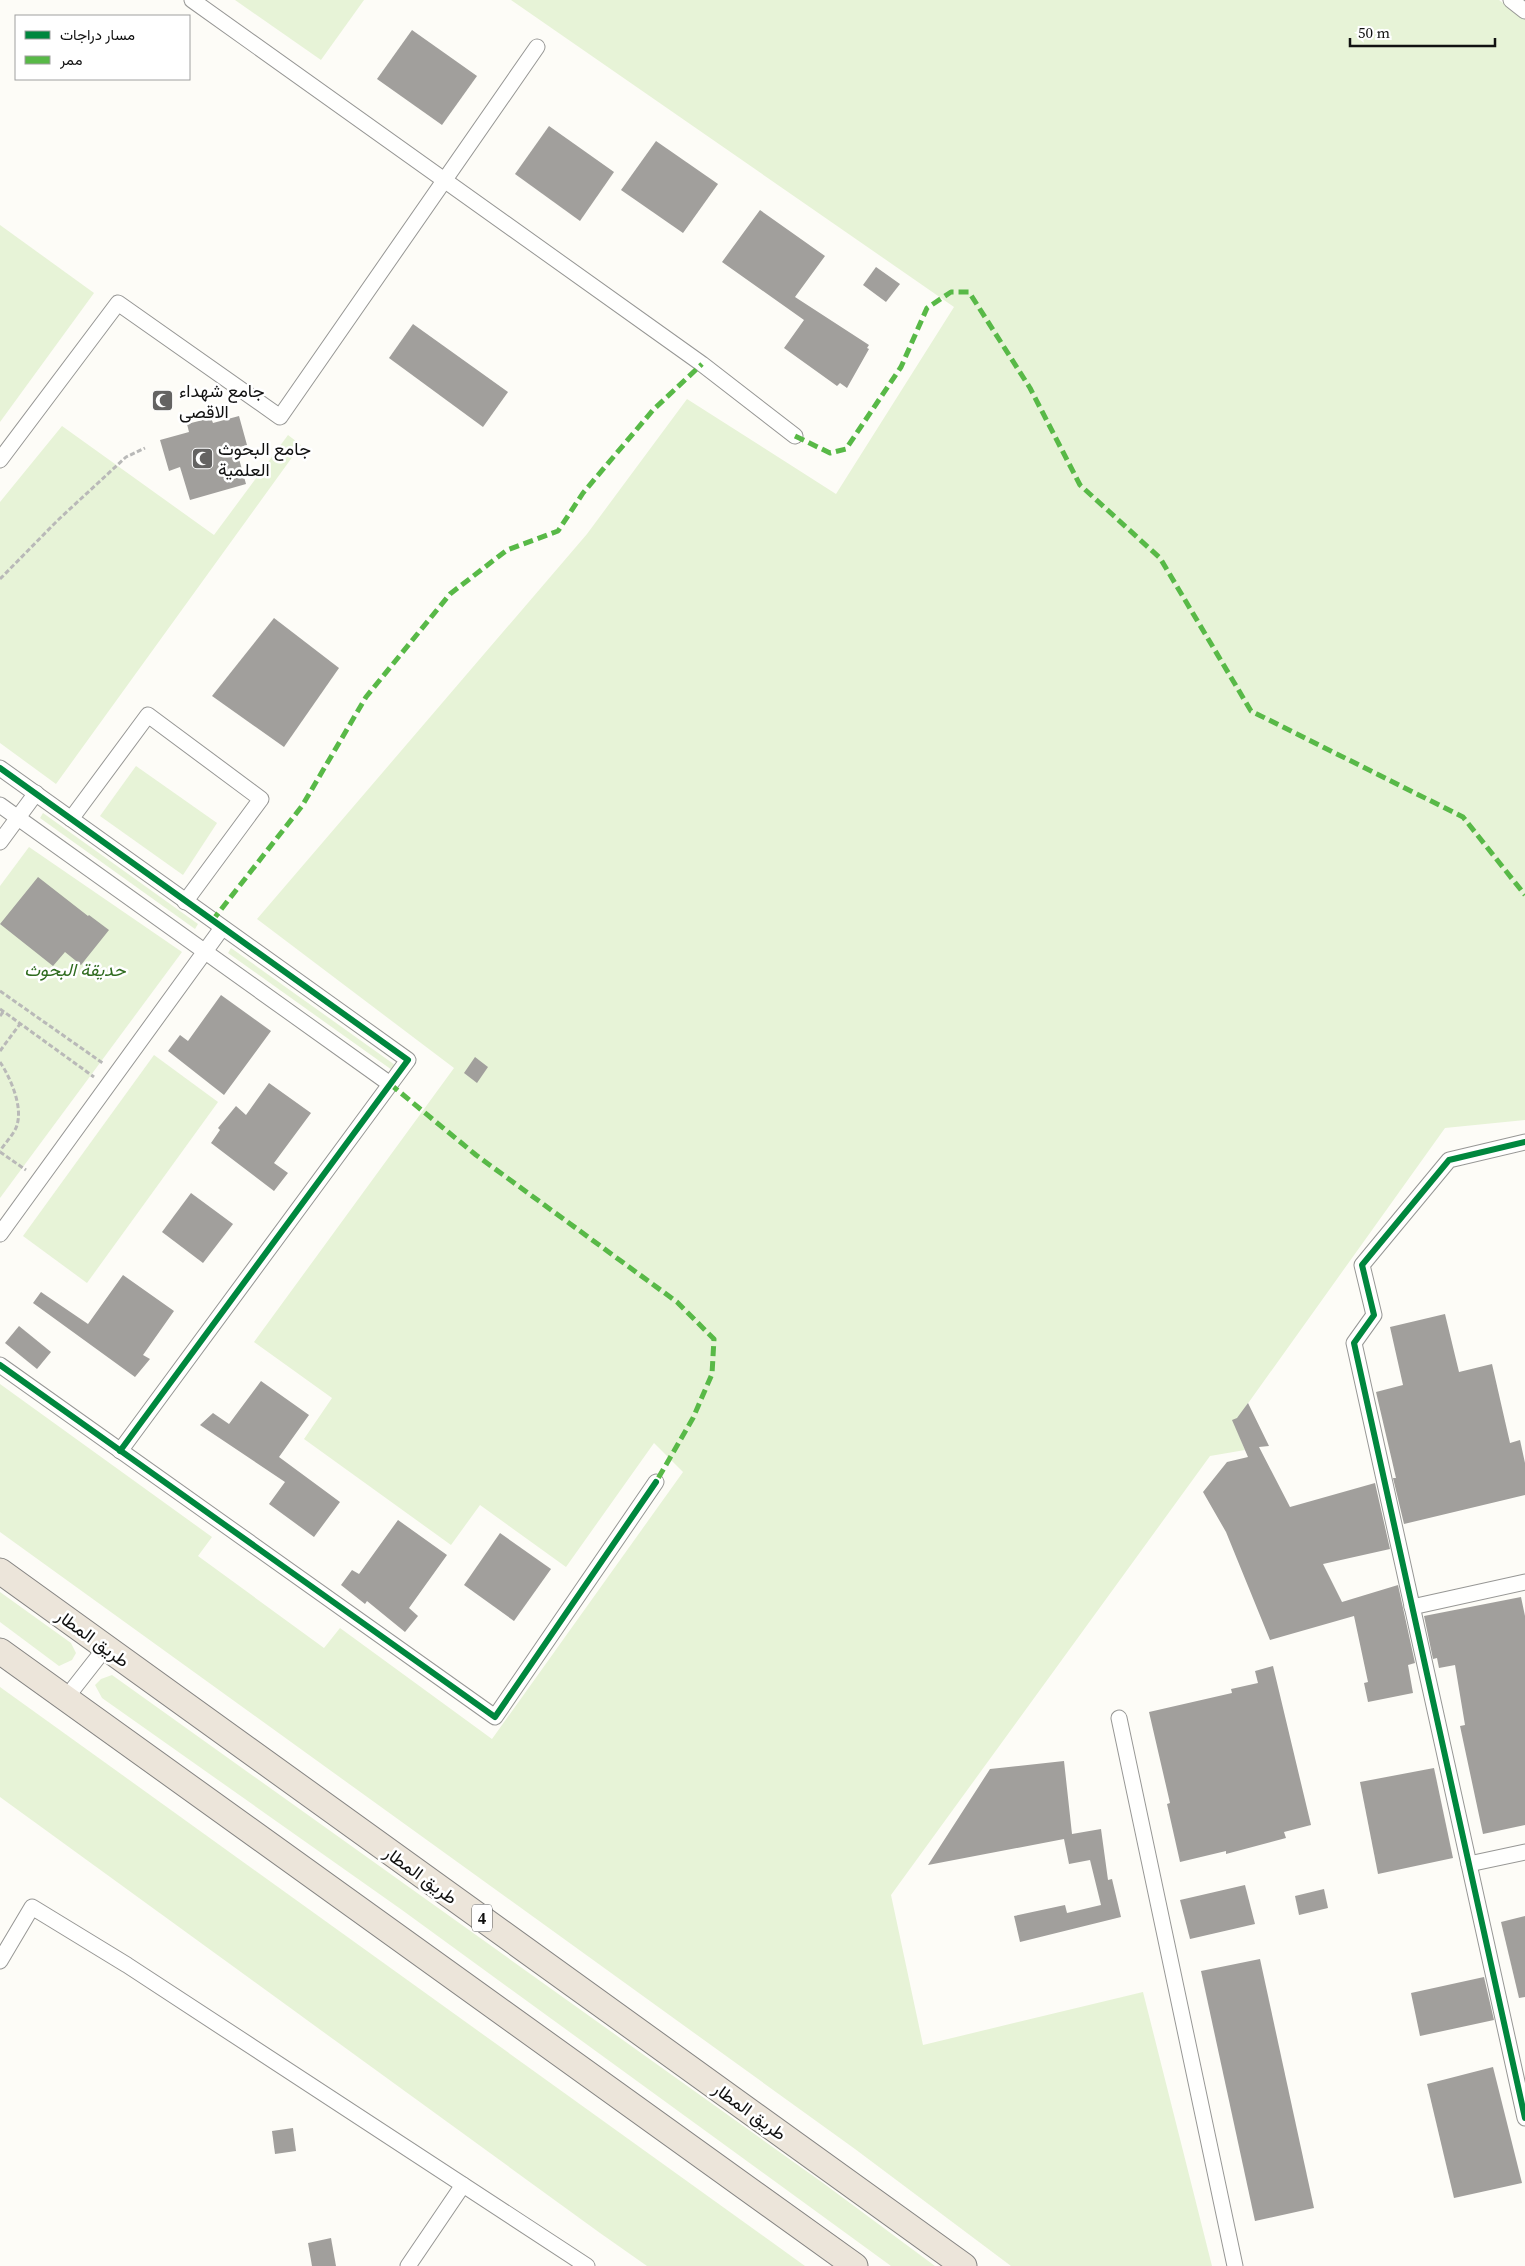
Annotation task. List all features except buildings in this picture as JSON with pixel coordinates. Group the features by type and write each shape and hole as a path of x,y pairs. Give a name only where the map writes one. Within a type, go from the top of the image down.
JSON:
{"highway":[{"name":"طريق المطار","path":"0,1571 964,2266"},
{"path":"0,1651 855,2266"}],"street":[{"path":"192,0 702,364 795,436"},
{"path":"1511,0 1525,11"},
{"path":"0,460 118,303 280,417 538,47"},
{"path":"71,818 148,715 261,799 185,902"},
{"path":"0,768 408,1060 120,1451"},
{"path":"0,842 36,793"},
{"path":"0,805 390,1084"},
{"path":"0,1234 222,928"},
{"path":"1525,1142 1449,1160 1362,1266 1374,1315 1354,1343 1525,2118"},
{"path":"0,1365 495,1717 656,1482"},
{"path":"1412,1607 1525,1582"},
{"path":"66,1698 106,1647"},
{"path":"1120,1718 1235,2266"},
{"path":"1469,1864 1525,1852"},
{"path":"0,1961 32,1907 127,1965 587,2266"},
{"path":"408,2266 463,2185"}],"path":[{"path":"0,579 58,520 126,456 145,448"},
{"path":"0,991 117,1073"},
{"path":"0,1016 2,1010 107,1086"},
{"path":"0,1051 20,1024"},
{"path":"0,1062 12,1081 16,1102 17,1124 0,1152 40,1180"}],"green space":[{"path":"235,0 364,0 321,60"},
{"path":"511,0 1499,0 1525,19 1525,1120 1445,1128 1234,1423 1245,1450 1210,1456 891,1895 923,2045 1143,1992 1212,2266 1011,2266 855,2149 0,1532 0,1384 212,1537 198,1556 324,1648 340,1628 492,1739 683,1472 654,1443 566,1567 480,1505 451,1545 304,1439 332,1398 254,1342 454,1068 257,919 587,534 687,399 836,494 954,307"},
{"path":"0,225 94,293 0,422"},
{"path":"62,426 214,535 288,435 301,445 56,784 0,743 0,502"},
{"path":"136,766 217,823 183,875 100,816"},
{"path":"43,813 198,924 195,929 40,818"},
{"name":"حديقة البحوث","path":"29,847 182,952 0,1198 0,886"},
{"path":"231,948 395,1065 392,1070 228,953"},
{"path":"154,1055 218,1102 87,1283 23,1236"},
{"path":"0,1592 71,1643 76,1653 72,1660 59,1666 0,1622"},
{"path":"112,1675 823,2183 935,2266 891,2266 402,1910 102,1698 95,1685 101,1679"},
{"path":"0,1687 805,2266 647,2266 600,2233 0,1797"}],"marked path":[{"path":"795,436 830,453 846,449 901,367 927,308 951,292 969,292 1030,388 1080,485 1160,558 1251,711 1463,817 1525,895"},
{"path":"212,921 302,806 366,697 450,594 507,550 558,531 583,493 653,410 702,364"},
{"path":"390,1084 476,1155 677,1302 714,1339 712,1374 693,1418 656,1482"}],"cycle path":[{"path":"0,768 408,1060 120,1451"},
{"path":"1525,1142 1449,1160 1362,1265 1374,1315 1354,1343 1525,2118"},
{"path":"0,1365 495,1717 656,1482"}],"place":[{"name":"جامع شهداء الاقصى","path":"163,400"},
{"name":"جامع البحوث العلمية","path":"202,458"}]}
